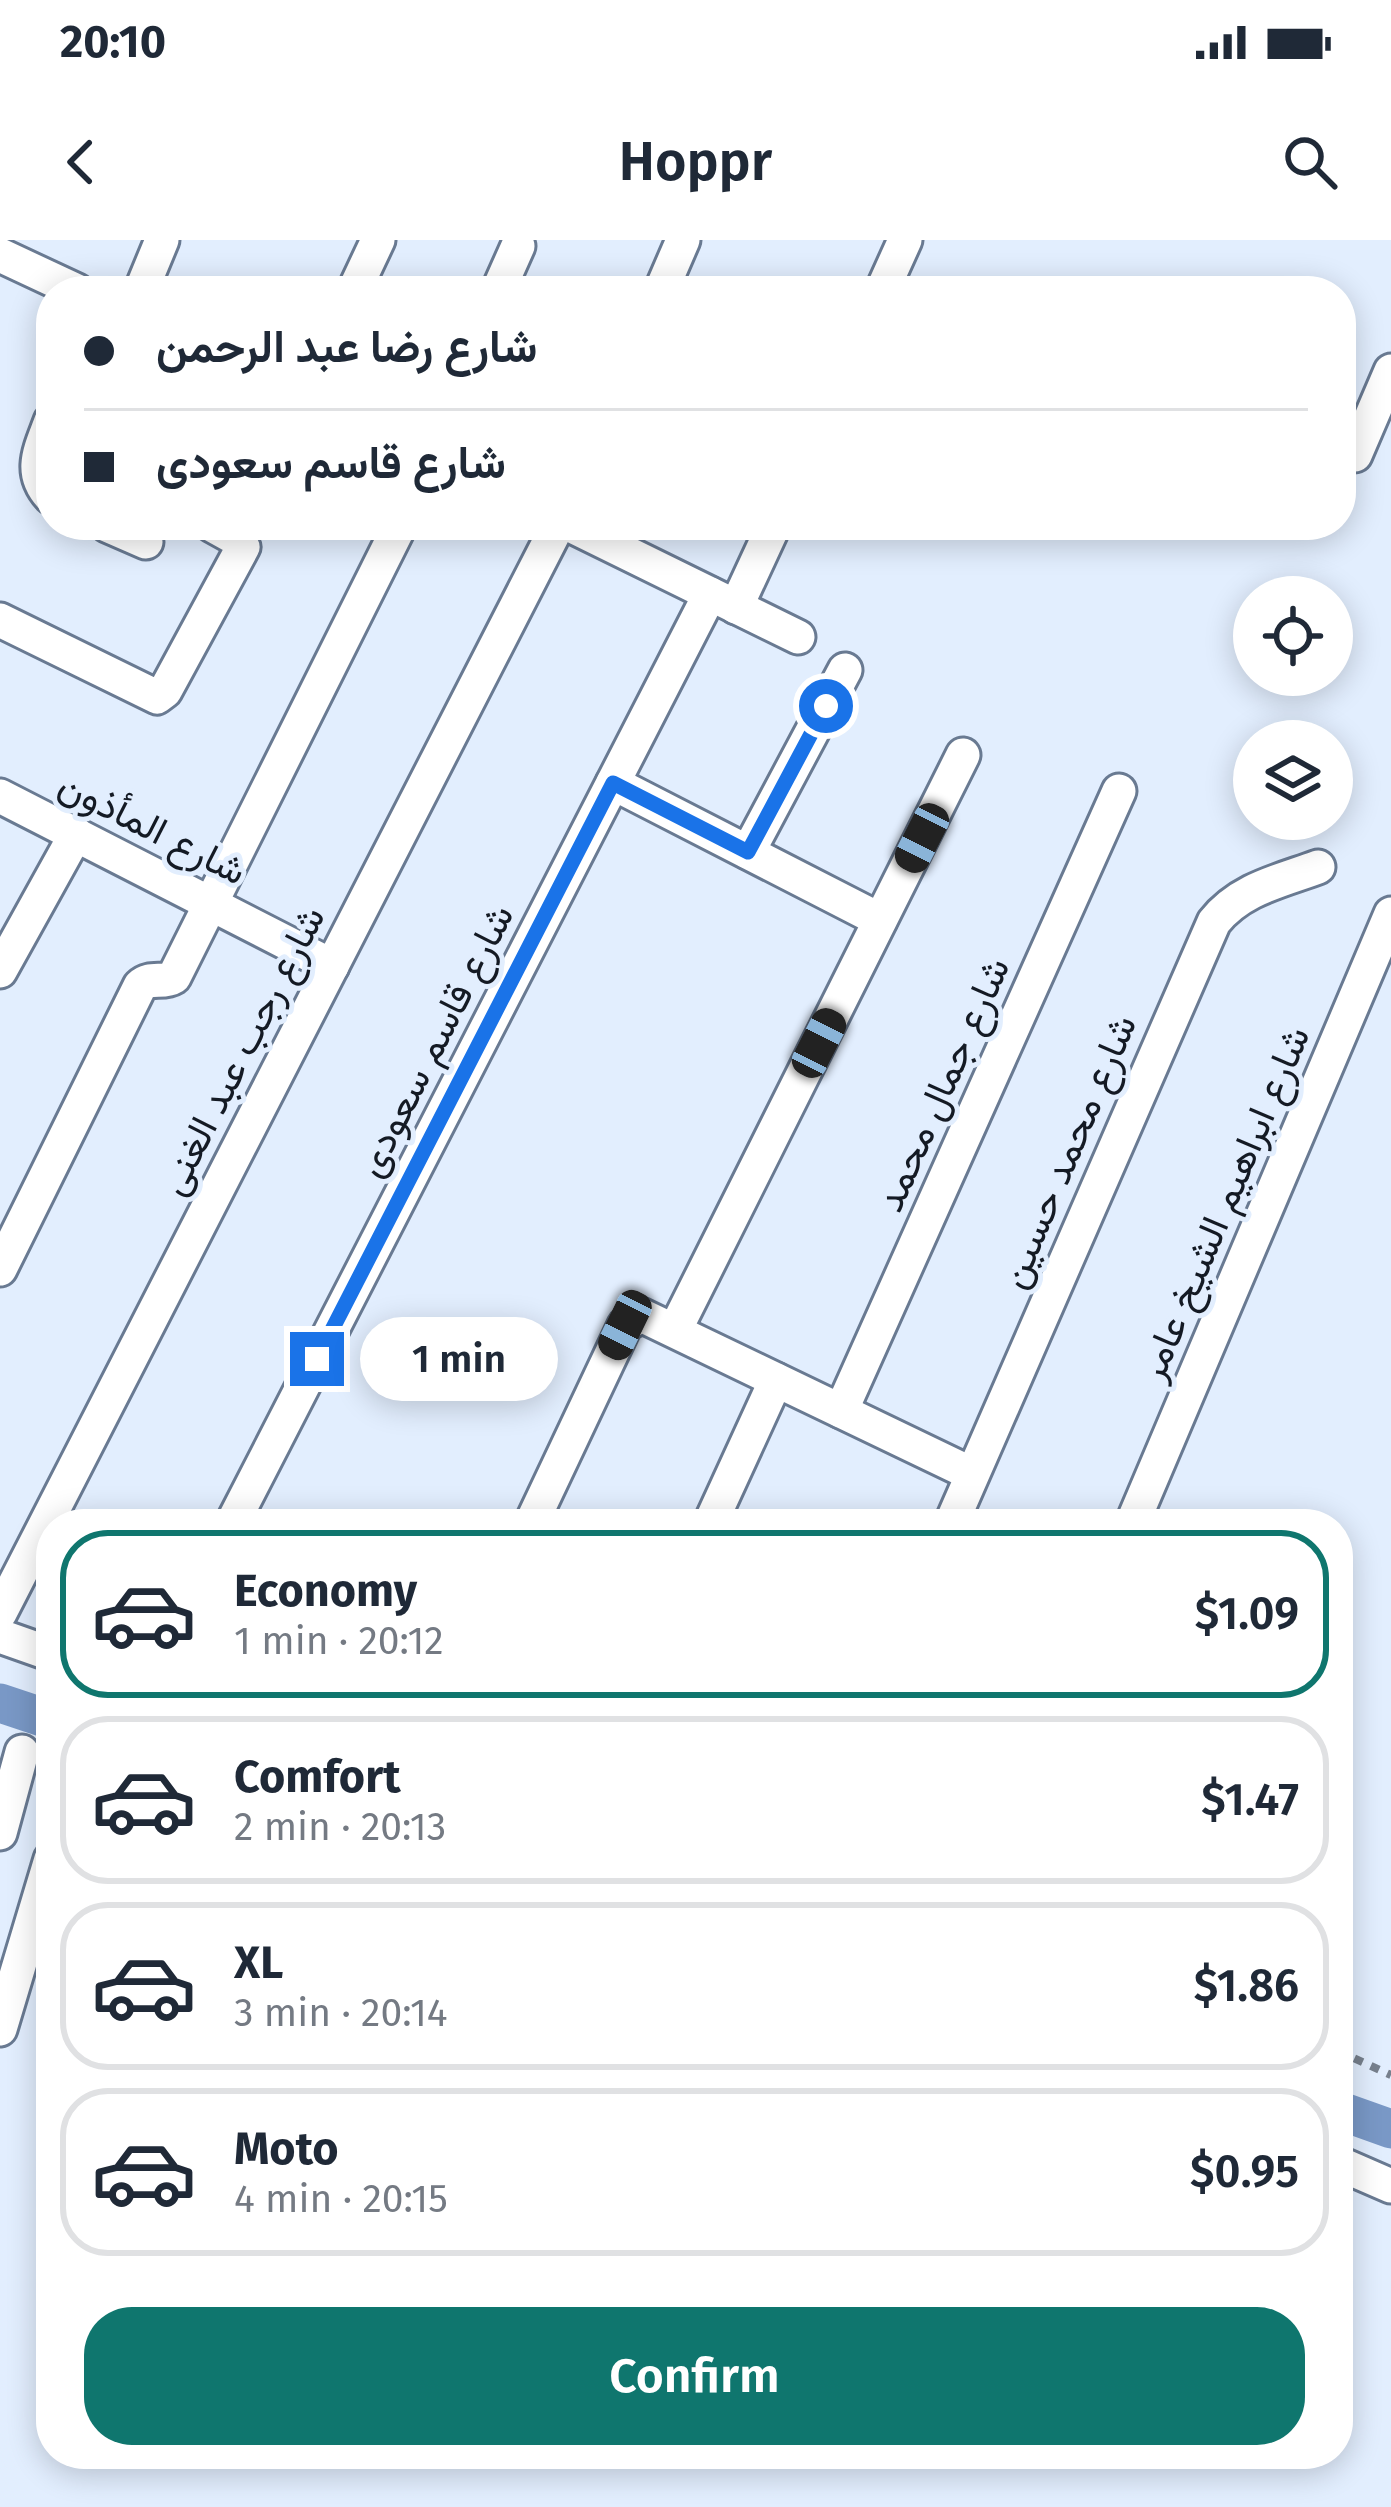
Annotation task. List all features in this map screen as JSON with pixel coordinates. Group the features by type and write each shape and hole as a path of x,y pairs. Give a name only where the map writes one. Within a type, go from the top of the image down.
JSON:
{"street":[{"path":"147,276 162,240"},
{"path":"361,276 378,240"},
{"path":"667,276 683,240"},
{"path":"889,276 905,240"},
{"path":"505,276 518,247"},
{"path":"0,255 44,276"},
{"path":"1356,453 1391,371"},
{"path":"141,540 146,542"},
{"path":"0,620 157,697 243,548 239,540"},
{"path":"0,1269 140,986 147,980 166,981 174,976 392,540"},
{"name":"شارع رجب عبد الغنى","path":"53,1509 550,540"},
{"path":"599,540 798,637"},
{"name":"شارع قاسم سعودى","path":"240,1509 613,783 764,540"},
{"path":"748,852 845,670"},
{"path":"660,1323 880,920 963,755"},
{"path":"613,783 880,920"},
{"name":"شارع جمال محمد","path":"841,1411 1119,791"},
{"name":"شارع المأذون","path":"0,796 332,966"},
{"path":"0,970 76,834"},
{"name":"شارع محمد حسين","path":"957,1509 1214,922 1244,894 1318,867"},
{"name":"شارع ابراهيم الشيخ عامر","path":"1138,1509 1391,914"},
{"path":"538,1509 625,1325 636,1316 660,1323 972,1474"},
{"path":"717,1509 776,1380"},
{"name":"شارع رجب عبد الغنى","path":"0,1613 36,1543"},
{"path":"0,1636 36,1649"},
{"path":"0,1833 24,1754"},
{"path":"0,2029 36,1908"},
{"path":"1353,2170 1391,2186"}],"path":[{"path":"1353,2058 1391,2075"}],"waterway":[{"path":"0,1703 36,1715"},
{"path":"1353,2115 1391,2129"}],"route":[{"path":"317,1359 613,783 748,852 826,706"}]}
